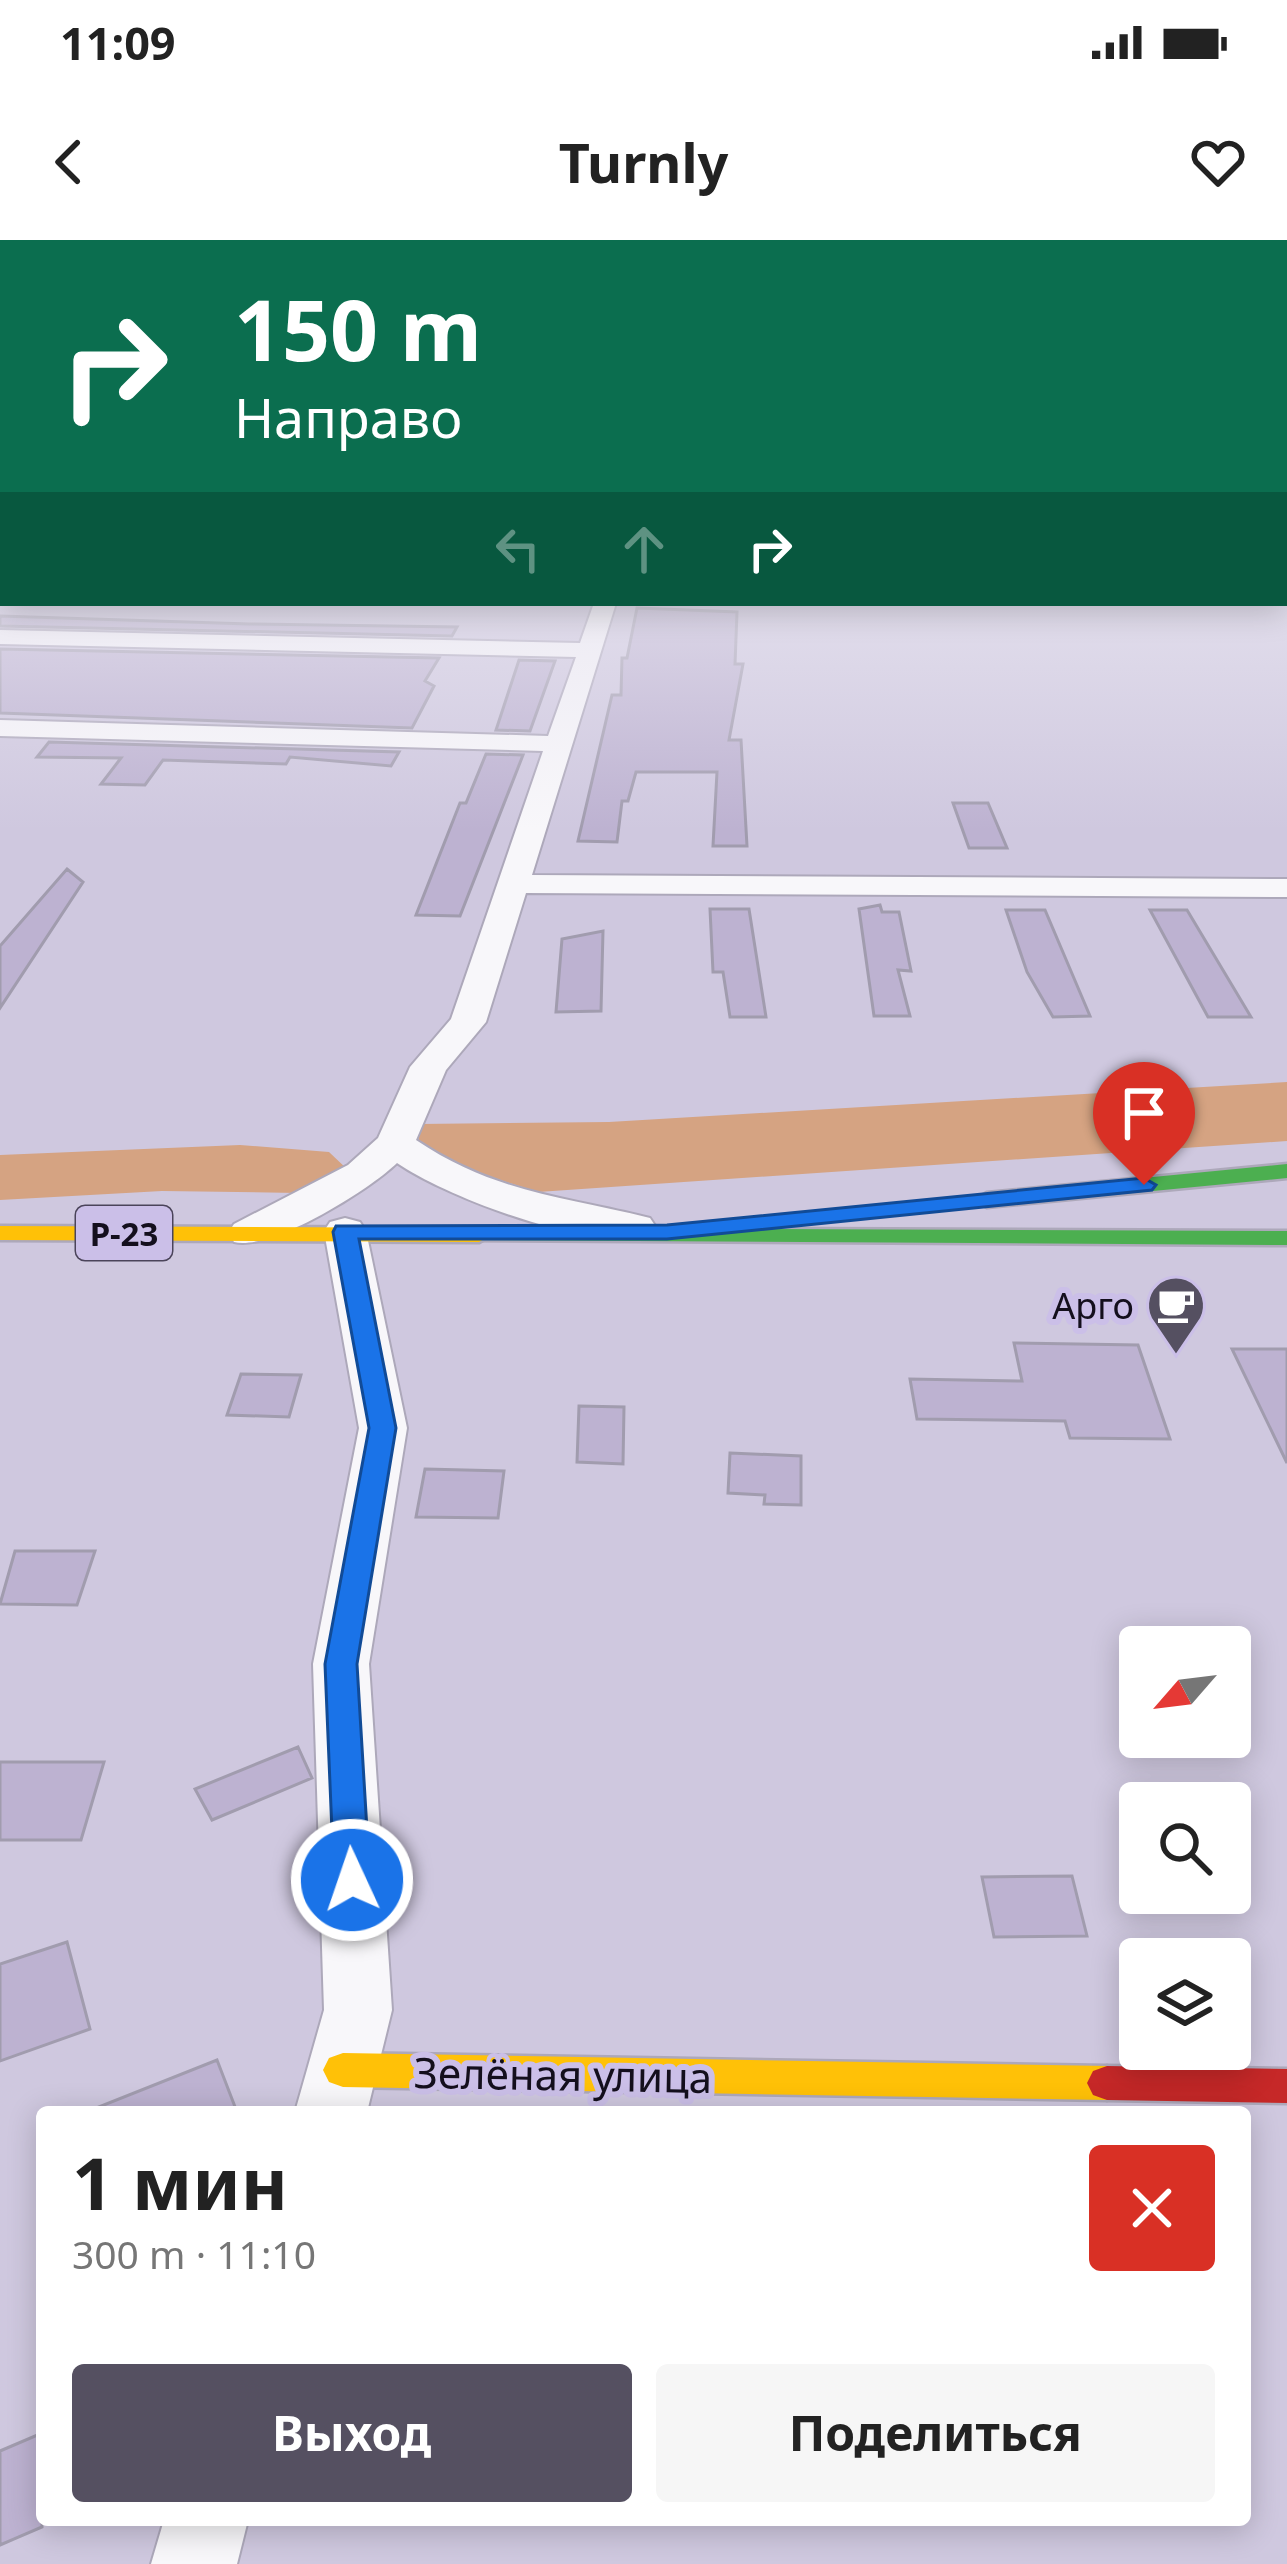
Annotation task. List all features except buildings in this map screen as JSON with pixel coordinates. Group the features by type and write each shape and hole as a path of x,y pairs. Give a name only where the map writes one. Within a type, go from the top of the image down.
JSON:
{"main road":[{"path":"953,1204 1287,1171"},
{"name":"Р-23","path":"0,1233 667,1232 905,1208"},
{"path":"667,1232 1287,1238"},
{"name":"Зелёная улица","path":"337,2091 1287,2086"}],"street":[{"path":"249,1232 362,1174 395,1143 429,1067 468,1022 602,613"},
{"path":"0,637 592,650"},
{"path":"0,728 560,744"},
{"path":"511,884 1287,888"},
{"path":"395,1143 440,1177 484,1196 538,1212 667,1232"},
{"name":"Зелёная улица","path":"337,2091 358,2010 341,1664 382,1428 345,1232"},
{"path":"194,2564 204,2526"}],"shaded area":[{"path":"1287,1082 1287,1141 538,1192 449,1164 419,1146 418,1124 609,1122"},
{"path":"240,1145 329,1152 348,1170 299,1193 162,1191 0,1200 0,1155"}],"traffic: fast":[{"path":"987,1200 1287,1171"},
{"path":"479,1235 1287,1238"}],"traffic: slow":[{"path":"0,1233 479,1235"},
{"path":"343,2070 1107,2083"}],"traffic: jam":[{"path":"1107,2083 1287,2086"}],"place":[{"name":"Арго","path":"1176,1356"}],"route":[{"path":"352,1880 341,1664 382,1428 345,1232 667,1232 1144,1185"}]}
